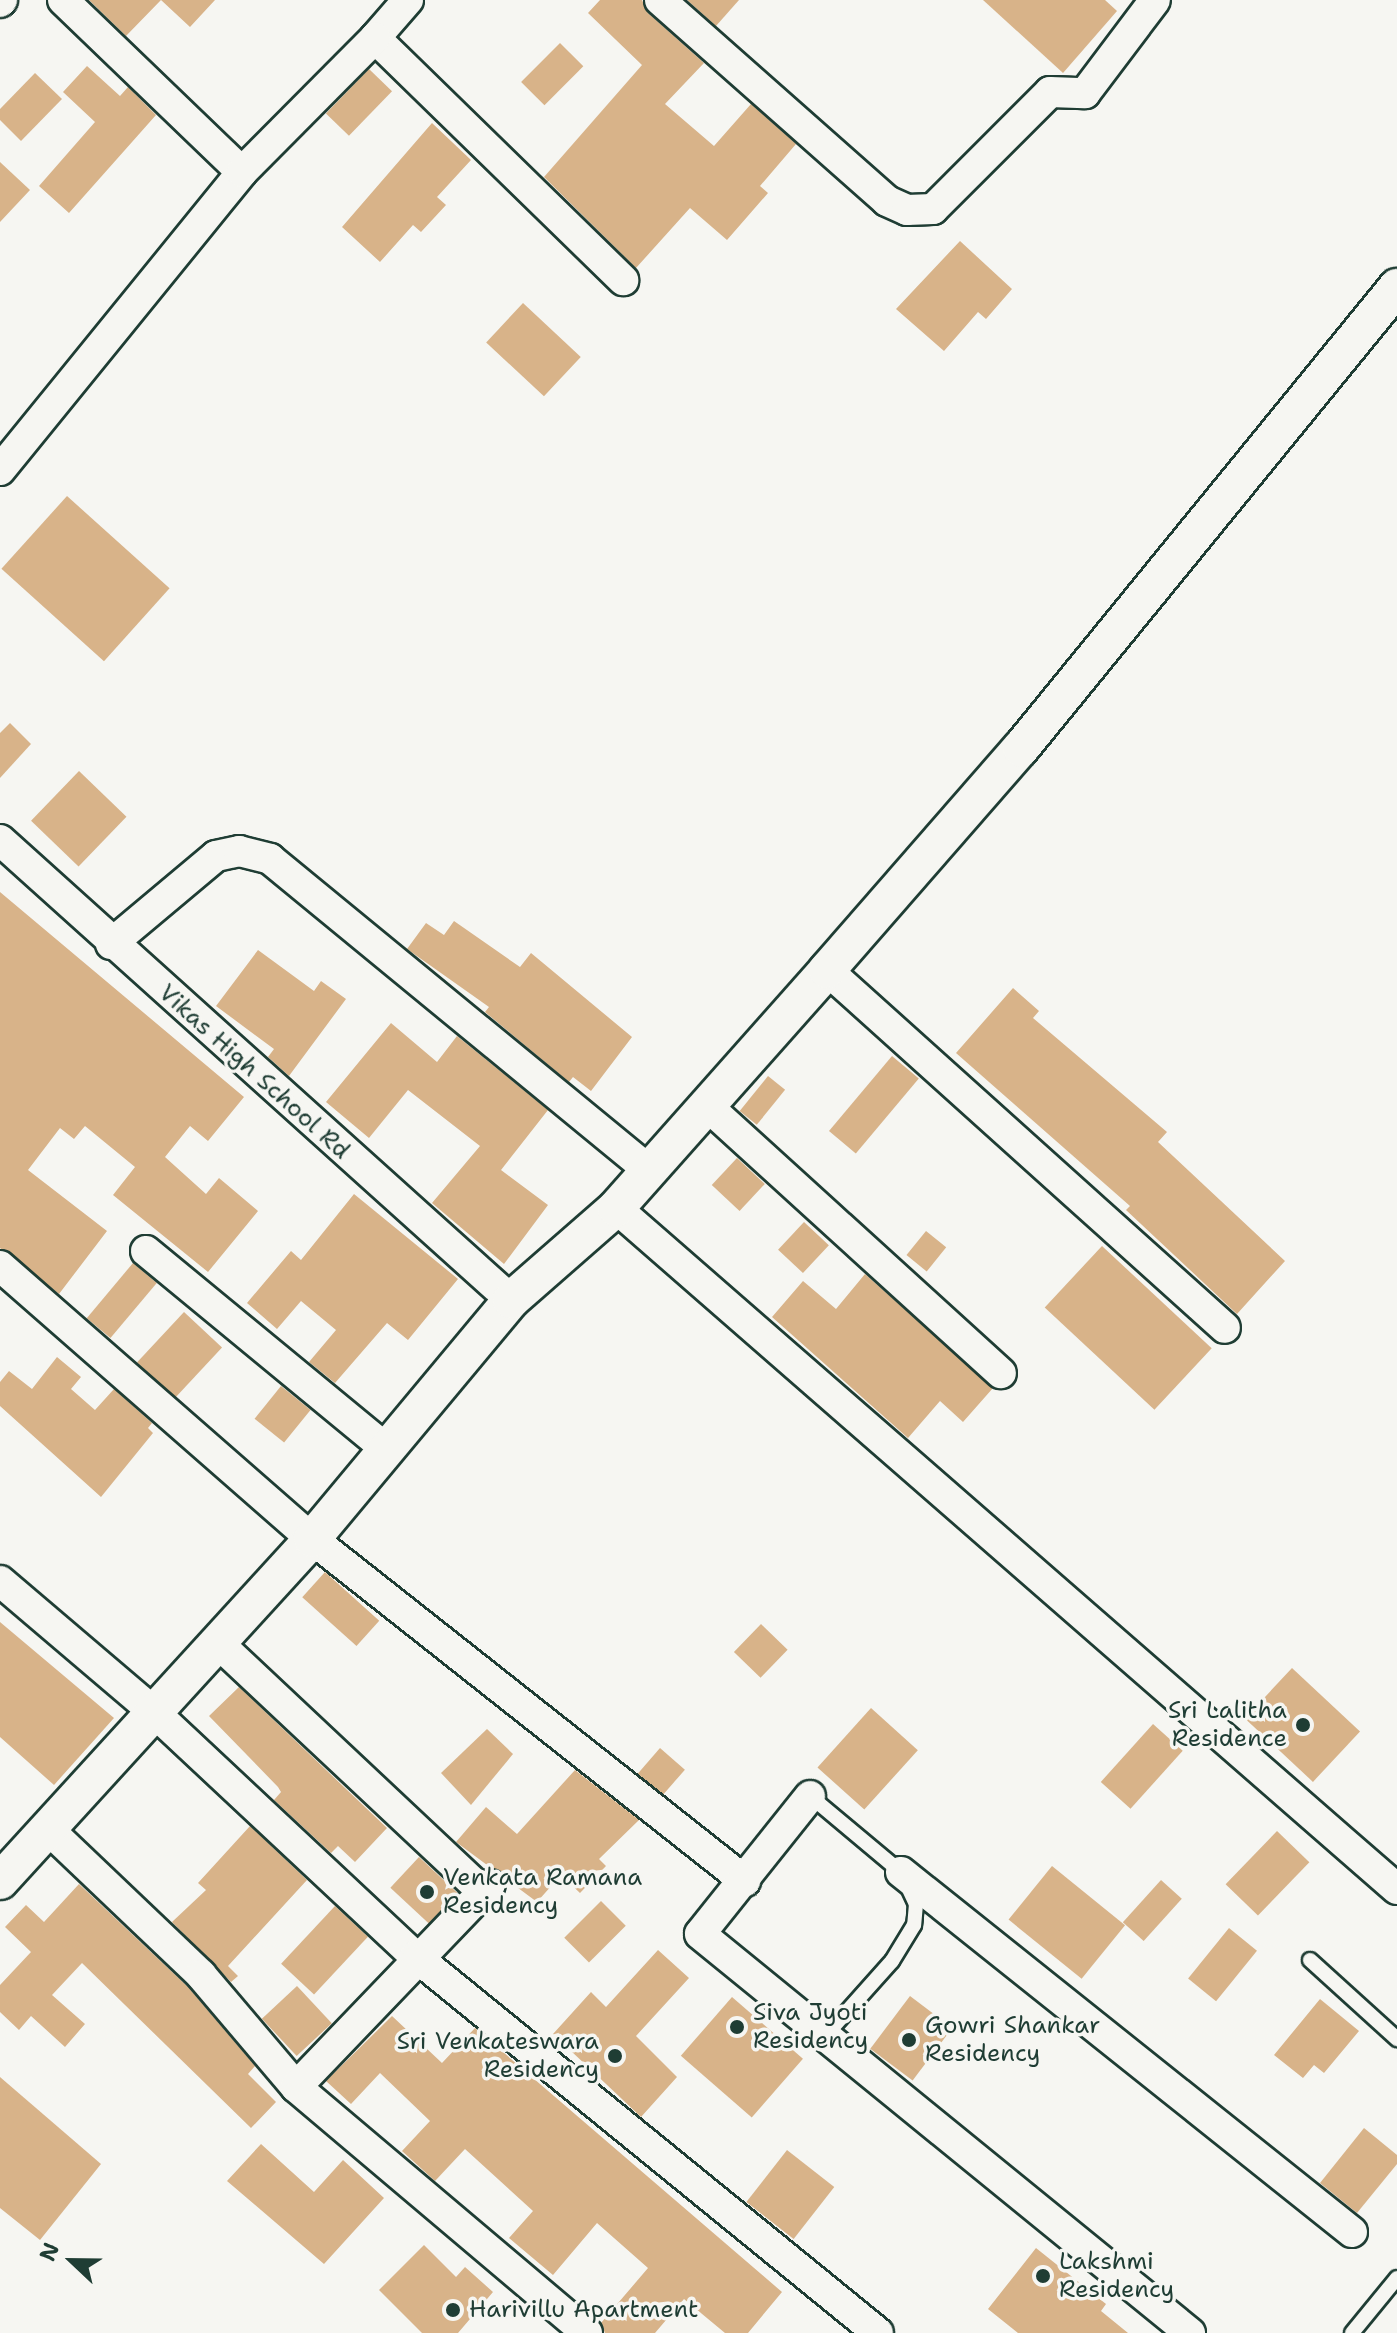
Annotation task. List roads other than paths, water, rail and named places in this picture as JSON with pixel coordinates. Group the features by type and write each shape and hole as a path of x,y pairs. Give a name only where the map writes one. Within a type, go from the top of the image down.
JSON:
{"street":[{"path":"63,0 242,172"},
{"path":"0,470 242,172 375,38 408,0"},
{"path":"660,0 887,201 907,210 933,209 1050,92 1085,93 1155,0"},
{"path":"375,38 623,280"},
{"path":"0,1881 156,1714 312,1539 511,1300 616,1208 646,1168 827,970 1021,748 1397,287"},
{"name":"Vikas High School Rd","path":"0,840 111,944 511,1300"},
{"path":"111,944 216,856 239,851 270,859 646,1168"},
{"path":"827,970 1225,1328"},
{"path":"705,1104 1001,1373"},
{"path":"616,1208 1397,1889"},
{"path":"146,1251 385,1448"},
{"path":"0,1266 312,1539 745,1881"},
{"path":"0,1581 156,1714 415,1956 878,2333"},
{"path":"218,1643 486,1888 415,1956 296,2087"},
{"path":"810,1796 700,1934 1190,2333"},
{"path":"49,1830 201,1975 296,2087 587,2333"},
{"path":"901,1872 1352,2232"}],"lane":[{"path":"810,1796 901,1872 916,1904 914,1925 892,1961 825,2036"},
{"path":"1310,1960 1397,2039"},
{"path":"1352,2333 1397,2278"}],"place":[{"name":"Sri Lalitha Residence","path":"1303,1725"},
{"name":"Venkata Ramana Residency","path":"427,1892"},
{"name":"Siva Jyoti Residency","path":"737,2027"},
{"name":"Gowri Shankar Residency","path":"909,2040"},
{"name":"Sri Venkateswara Residency","path":"615,2056"},
{"name":"Lakshmi Residency","path":"1043,2276"},
{"name":"Harivillu Apartment","path":"453,2310"}]}
